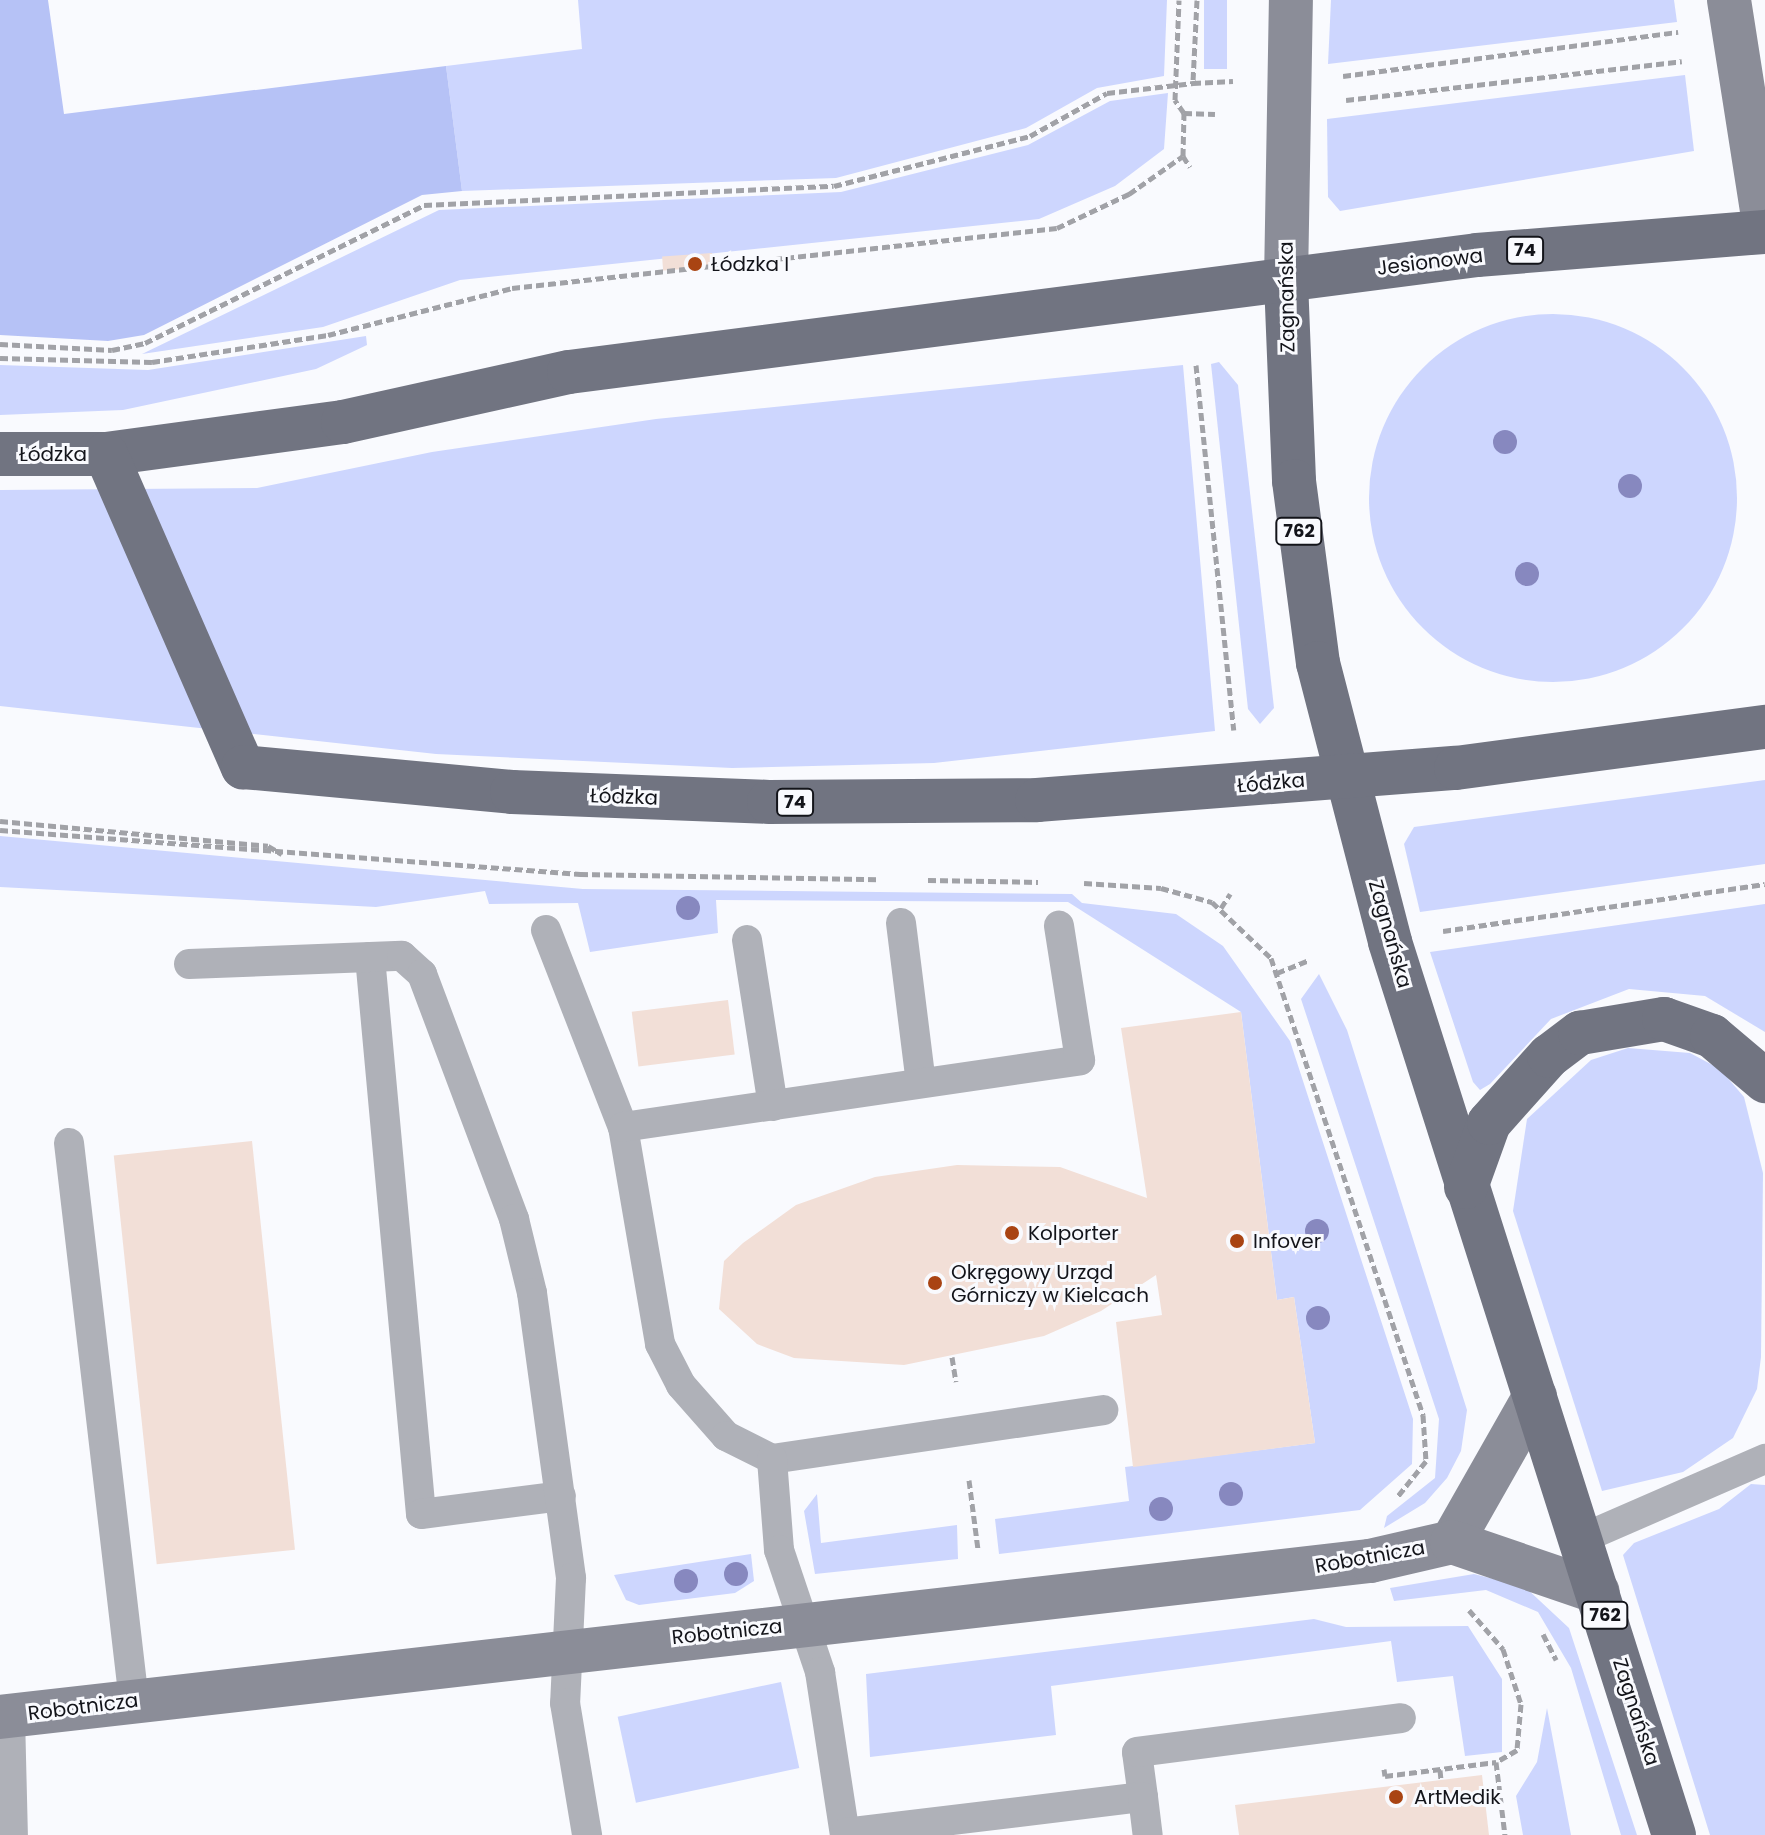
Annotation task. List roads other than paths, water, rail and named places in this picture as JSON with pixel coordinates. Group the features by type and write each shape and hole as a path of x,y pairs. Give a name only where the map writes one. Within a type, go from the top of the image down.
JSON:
{"main road":[{"name":"Jesionowa","path":"1286,281 1477,255 1765,231"},
{"name":"Łódzka","path":"0,454 106,454 343,422 569,372 1286,281"},
{"name":"Zagnańska","path":"1286,281 1300,545 1318,663 1466,1187 1674,1835"},
{"name":"Łódzka","path":"106,454 243,767 512,792 769,802 1037,800 1348,777"},
{"name":"74","path":"1348,777 1765,727"},
{"path":"1466,1187 1489,1123 1549,1056 1580,1033 1664,1019 1712,1036 1765,1081"}],"street":[{"name":"Zagnańska","path":"1286,281 1291,0"},
{"path":"1729,0 1765,231"},
{"name":"Robotnicza","path":"1452,1542 1535,1396"},
{"name":"Robotnicza","path":"5,1716 564,1650 1370,1561 1452,1542 1598,1592"}],"lane":[{"path":"901,923 921,1083"},
{"path":"623,1127 1080,1060 1059,926"},
{"path":"546,930 623,1127 668,1364 726,1436 772,1459 1103,1410"},
{"path":"747,940 773,1106"},
{"path":"189,964 402,956 422,974 514,1219 539,1327 571,1578 564,1650 587,1835"},
{"path":"370,957 421,1514 561,1496"},
{"path":"69,1143 134,1701"},
{"path":"772,1459 779,1550 808,1623 845,1834 1143,1797"},
{"path":"1581,1539 1765,1459"},
{"path":"5,1716 13,1835"},
{"path":"1148,1835 1137,1752 1401,1718"}],"place":[{"name":"Łódzka I","path":"695,264"},
{"name":"Kolporter","path":"1012,1233"},
{"name":"Infover","path":"1237,1241"},
{"name":"Okręgowy Urząd Górniczy w Kielcach","path":"935,1283"},
{"name":"ArtMedik","path":"1396,1797"}]}
